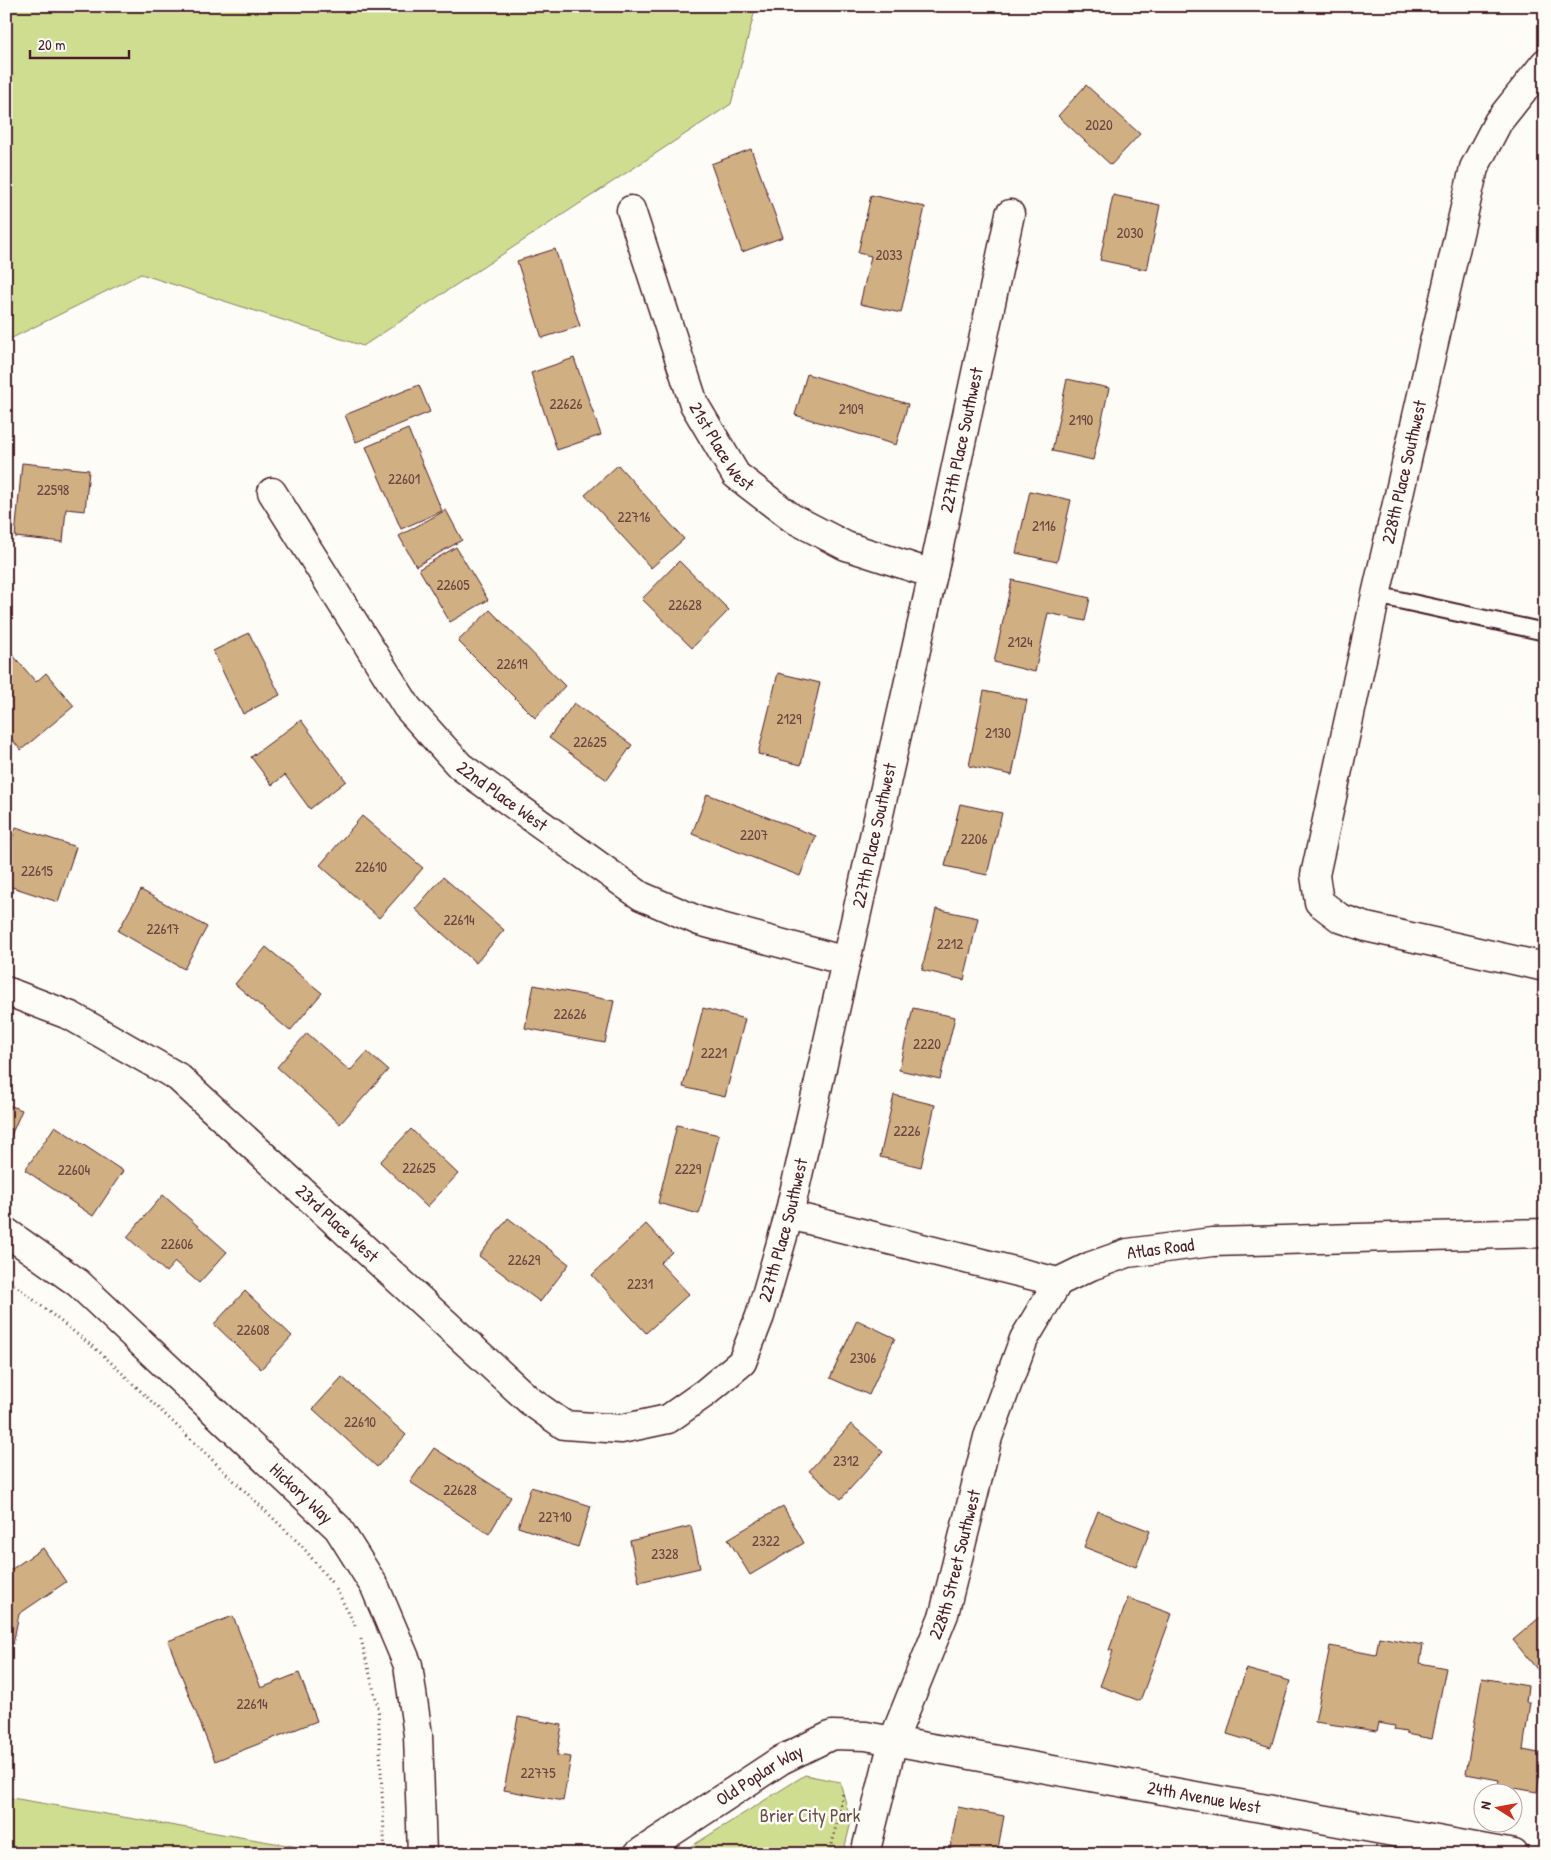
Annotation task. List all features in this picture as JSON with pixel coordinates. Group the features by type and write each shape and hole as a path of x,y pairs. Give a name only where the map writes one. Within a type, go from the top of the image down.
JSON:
{"street":[{"name":"228th Place Southwest","path":"1545,63 1498,122 1474,168 1376,595 1315,875 1319,902 1340,918 1366,927 1545,967"},
{"name":"21st Place West","path":"631,210 694,404 736,475 792,518 839,542 933,574"},
{"name":"227th Place Southwest","path":"668,1419 705,1393 742,1362 760,1316 789,1215 933,574 1010,214"},
{"name":"22nd Place West","path":"272,492 407,707 460,766 641,896 699,920 846,961"},
{"name":"23rd Place West","path":"6,991 71,1016 178,1077 530,1402 564,1425 621,1429 668,1419"},
{"path":"789,1215 1058,1282"},
{"name":"Hickory Way","path":"6,1232 78,1283 338,1528 375,1587 408,1664 418,1735 422,1854"},
{"name":"Atlas Road","path":"1058,1282 1090,1266 1128,1253 1212,1242 1545,1232"},
{"name":"228th Street Southwest","path":"865,1854 893,1742 944,1614 988,1437 1024,1339 1058,1282"},
{"name":"Old Poplar Way","path":"638,1854 781,1760 832,1735 866,1736 893,1742"},
{"name":"24th Avenue West","path":"893,1742 1514,1854"}],"lane":[{"path":"1376,595 1545,632"}],"path":[{"path":"6,1278 102,1354 302,1546 334,1586 360,1636 378,1707 385,1854"},
{"path":"830,1854 843,1793"}],"green space":[{"path":"6,6 756,6 731,104 363,346 141,274 6,341"},
{"name":"Brier City Park","path":"805,1775 840,1782 851,1822 843,1854 679,1854"},
{"path":"6,1797 339,1854 6,1854"}],"building":[{"path":"1086,85 1140,134 1111,165 1058,116"},
{"path":"751,149 783,237 742,252 711,164"},
{"path":"871,195 925,207 901,313 860,304 871,256 858,253"},
{"path":"1113,195 1160,205 1147,270 1100,260"},
{"path":"555,249 580,326 542,338 517,261"},
{"path":"574,358 601,435 557,450 531,373"},
{"path":"807,374 908,404 896,445 795,415"},
{"path":"1067,379 1109,388 1093,460 1052,451"},
{"path":"419,385 430,412 356,442 345,415"},
{"path":"408,429 442,511 401,529 366,447"},
{"path":"22,463 89,470 85,511 66,509 63,542 15,537"},
{"path":"618,465 684,539 651,568 585,495"},
{"path":"1030,491 1071,500 1057,562 1016,553"},
{"path":"446,510 462,540 416,566 399,536"},
{"path":"456,547 488,600 450,622 419,569"},
{"path":"679,561 729,610 692,648 642,599"},
{"path":"1012,580 1090,598 1085,621 1048,613 1035,672 994,662"},
{"path":"490,610 565,686 535,718 458,641"},
{"path":"249,633 280,695 243,714 213,651"},
{"path":"11,653 36,682 46,673 74,706 21,750 6,733 6,657"},
{"path":"778,673 820,683 801,765 758,754"},
{"path":"984,691 1027,700 1012,775 969,766"},
{"path":"574,703 632,745 607,780 549,738"},
{"path":"301,720 346,781 310,809 285,775 272,785 251,757"},
{"path":"707,794 816,836 800,876 692,834"},
{"path":"960,804 1002,813 987,875 945,866"},
{"path":"362,816 423,868 379,918 320,865"},
{"path":"16,827 76,847 58,902 6,885 6,858"},
{"path":"443,877 504,930 476,963 415,909"},
{"path":"141,890 207,927 184,969 118,931"},
{"path":"936,909 978,918 964,980 922,970"},
{"path":"266,947 322,993 290,1031 235,984"},
{"path":"534,985 614,1001 605,1043 525,1028"},
{"path":"703,1008 745,1019 725,1097 683,1087"},
{"path":"913,1008 955,1017 940,1079 899,1070"},
{"path":"307,1033 350,1071 367,1052 388,1070 340,1124 277,1067"},
{"path":"894,1095 935,1105 921,1167 880,1157"},
{"path":"6,1104 22,1110 6,1147"},
{"path":"677,1125 719,1135 699,1214 658,1203"},
{"path":"55,1126 123,1171 93,1216 25,1170"},
{"path":"411,1129 458,1174 427,1207 380,1162"},
{"path":"163,1195 227,1252 199,1283 175,1262 166,1272 127,1237"},
{"path":"508,1218 569,1264 540,1302 479,1256"},
{"path":"646,1224 672,1252 660,1263 689,1294 646,1333 592,1275"},
{"path":"245,1291 292,1336 261,1369 214,1324"},
{"path":"857,1320 895,1338 869,1395 830,1378"},
{"path":"342,1377 406,1435 377,1467 313,1409"},
{"path":"851,1424 883,1452 841,1499 809,1471"},
{"path":"434,1448 511,1497 489,1534 410,1482"},
{"path":"531,1487 591,1506 578,1547 518,1527"},
{"path":"783,1506 804,1543 750,1575 728,1539"},
{"path":"1098,1511 1150,1531 1136,1567 1084,1547"},
{"path":"691,1526 700,1568 639,1582 630,1541"},
{"path":"43,1548 66,1582 19,1614 13,1644 6,1643 6,1573"},
{"path":"1128,1598 1172,1614 1140,1701 1100,1686 1113,1651 1109,1650"},
{"path":"1545,1613 1545,1669 1540,1673 1513,1640"},
{"path":"233,1616 261,1688 299,1673 317,1721 215,1761 168,1641"},
{"path":"1379,1637 1423,1645 1420,1663 1446,1668 1432,1739 1406,1734 1406,1732 1394,1730 1395,1726 1379,1723 1377,1731 1315,1722 1330,1646 1376,1655"},
{"path":"1246,1669 1290,1681 1271,1747 1227,1734"},
{"path":"1482,1678 1528,1686 1526,1702 1530,1702 1523,1750 1544,1754 1537,1792 1524,1790 1524,1782 1499,1782 1499,1780 1466,1774"},
{"path":"518,1717 562,1725 557,1755 571,1757 563,1801 504,1790"},
{"path":"958,1807 1004,1816 997,1854 952,1854 953,1849 950,1848"}]}
